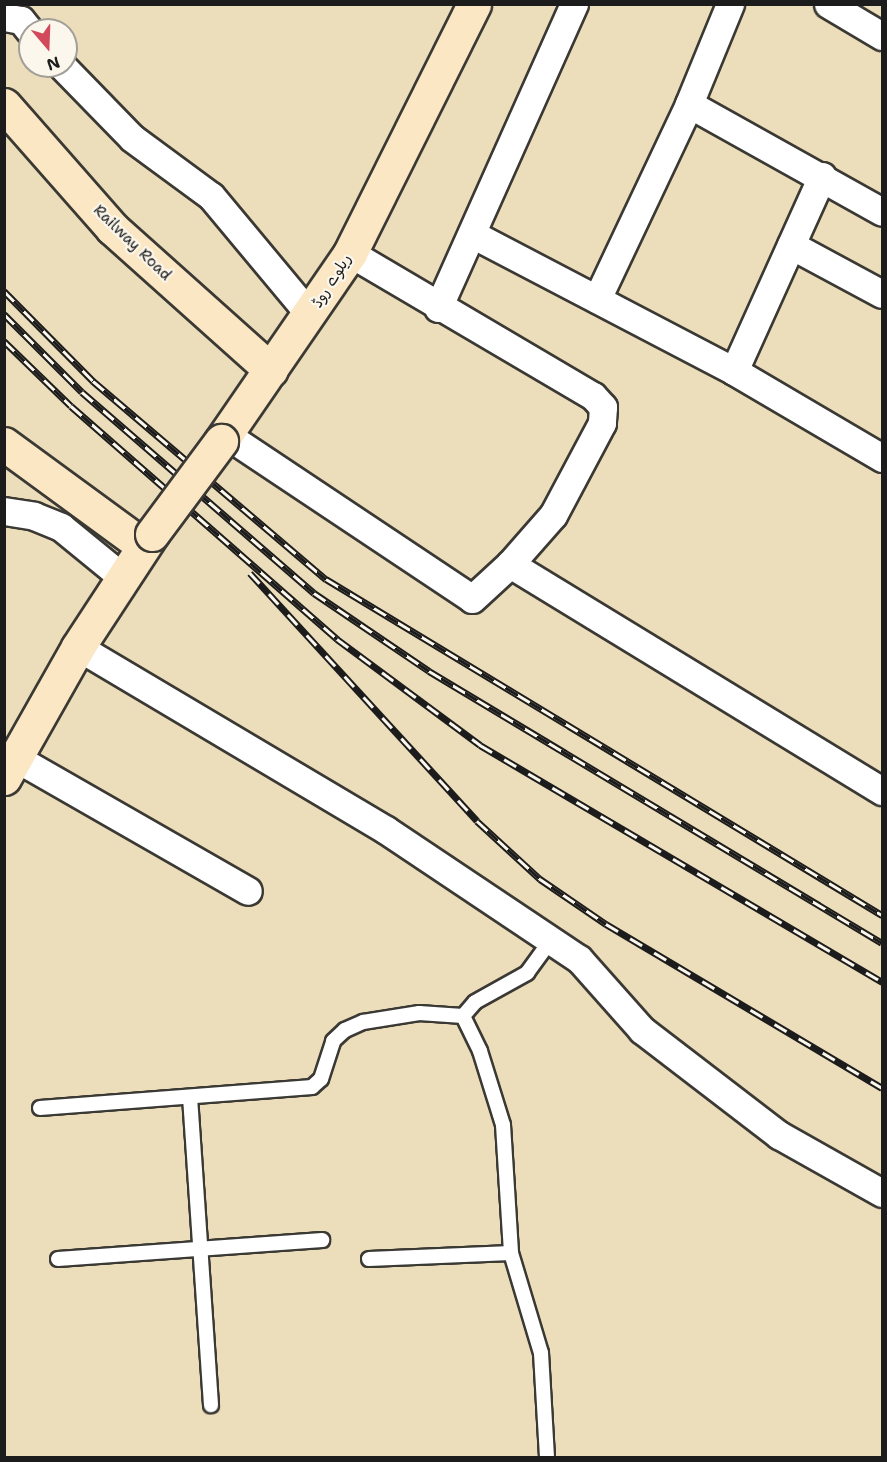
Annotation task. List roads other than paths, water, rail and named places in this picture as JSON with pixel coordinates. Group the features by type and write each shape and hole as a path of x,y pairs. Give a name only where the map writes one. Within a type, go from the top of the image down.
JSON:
{"main road":[{"name":"ریلوے روڈ","path":"147,540 225,438 350,253 474,4"},
{"name":"Railway Road","path":"4,105 112,228 271,370"},
{"path":"4,444 147,540 78,647 10,768"}],"street":[{"path":"438,308 574,4"},
{"path":"597,299 689,104 730,4"},
{"path":"828,4 882,36"},
{"path":"74,78 132,138 212,196 310,315"},
{"path":"689,104 822,176 882,212"},
{"path":"734,371 822,176"},
{"path":"471,234 734,371 882,458"},
{"path":"791,245 882,294"},
{"path":"225,438 472,599 510,564 553,514 602,423 603,407 593,396 438,308 350,253"},
{"path":"4,511 34,516 62,527 122,577"},
{"path":"510,564 882,791"},
{"path":"78,647 386,830 551,940 579,960 642,1030 770,1128 882,1193"},
{"path":"10,768 248,891"}],"lane":[{"path":"463,1017 475,1002 527,973 551,940"},
{"path":"40,1108 312,1087 321,1079 333,1041 345,1030 363,1022 419,1013 463,1017"},
{"path":"463,1017 480,1051 503,1125 512,1253 541,1353 547,1458"},
{"path":"190,1097 203,1249 211,1405"},
{"path":"58,1259 322,1240"},
{"path":"369,1259 512,1253"}],"railway":[{"path":"4,291 93,381 326,579 882,915"},
{"path":"4,314 82,392 314,593 429,671 882,943"},
{"path":"4,341 71,406 337,639 480,745 882,982"},
{"path":"250,573 477,821 540,879 606,924 882,1088"}]}
